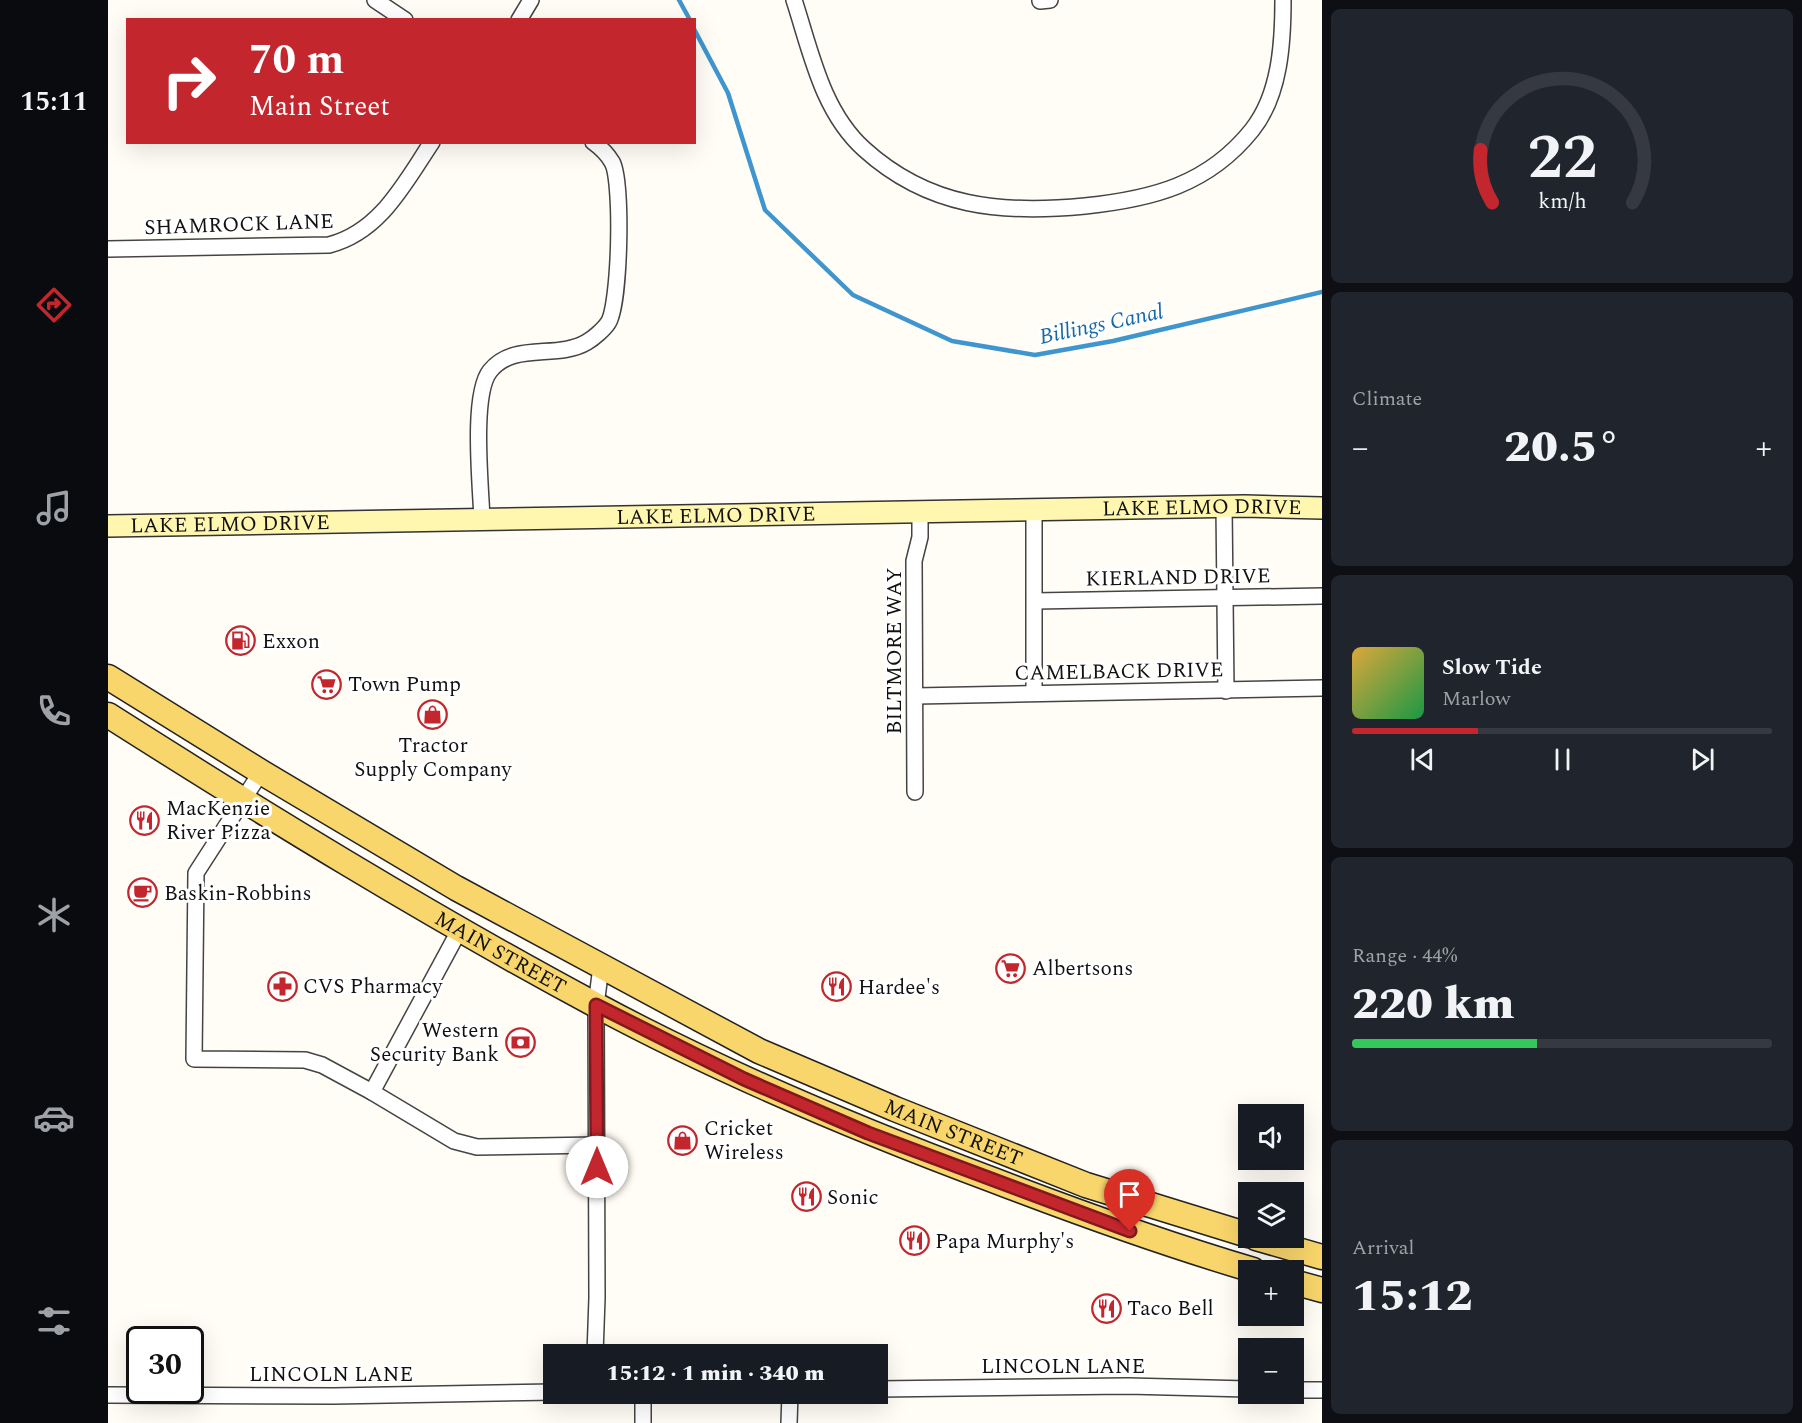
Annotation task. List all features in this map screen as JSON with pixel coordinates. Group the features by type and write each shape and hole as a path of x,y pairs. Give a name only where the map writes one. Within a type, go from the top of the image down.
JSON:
{"main road":[{"name":"LAKE ELMO DRIVE","path":"108,526 1224,506 1322,508"},
{"name":"MAIN STREET","path":"108,677 261,772 456,888 759,1051 1086,1185 1238,1232"},
{"name":"MAIN STREET","path":"108,716 460,929 596,1005 744,1079 878,1137 1166,1244 1238,1266"},
{"path":"1291,1248 1322,1257"},
{"path":"1304,1285 1322,1290"}],"street":[{"path":"375,0 402,18"},
{"path":"520,18 531,0"},
{"path":"794,0 825,95 863,148 905,179 952,200 986,208 1035,210 1125,202 1159,195 1196,179 1227,156 1253,129 1270,98 1283,32 1283,0"},
{"path":"1040,1 1050,0"},
{"name":"SHAMROCK LANE","path":"108,249 329,245 347,241 364,231 386,209 431,144"},
{"path":"482,520 479,420 482,392 489,373 503,359 520,353 567,349 588,342 609,323 618,291 618,187 613,163 595,144"},
{"path":"1224,506 1226,691"},
{"path":"1034,510 1034,693"},
{"name":"BILTMORE WAY","path":"915,792 914,561 920,537 920,512"},
{"name":"KIERLAND DRIVE","path":"1035,601 1322,596"},
{"name":"CAMELBACK DRIVE","path":"916,696 1322,688"},
{"path":"261,772 196,873 194,1059 305,1060 322,1065 454,1141 477,1147 597,1145"},
{"path":"372,1092 460,929"},
{"path":"595,1344 596,1005 601,967"},
{"name":"LINCOLN LANE","path":"888,1389 1128,1386 1238,1389"},
{"path":"1304,1390 1322,1390"},
{"name":"LINCOLN LANE","path":"108,1395 334,1396 543,1392"},
{"path":"643,1404 643,1423"},
{"path":"789,1423 790,1404"}],"waterway":[{"name":"Billings Canal","path":"679,0 689,18"},
{"name":"Billings Canal","path":"696,33 728,93 765,210 853,295 952,341 1035,355 1113,341 1322,292"}],"place":[{"name":"Exxon","path":"241,641"},
{"name":"Town Pump","path":"327,684"},
{"name":"Tractor Supply Company","path":"433,714"},
{"name":"MacKenzie River Pizza","path":"145,820"},
{"name":"Baskin-Robbins","path":"143,893"},
{"name":"Albertsons","path":"1011,968"},
{"name":"CVS Pharmacy","path":"282,986"},
{"name":"Hardee's","path":"837,987"},
{"name":"Western Security Bank","path":"520,1042"},
{"name":"Cricket Wireless","path":"683,1140"},
{"name":"Sonic","path":"806,1197"},
{"name":"Papa Murphy's","path":"914,1241"},
{"name":"Taco Bell","path":"1106,1308"}],"route":[{"path":"597,1167 596,1005 744,1079 868,1133 1130,1231"}]}
